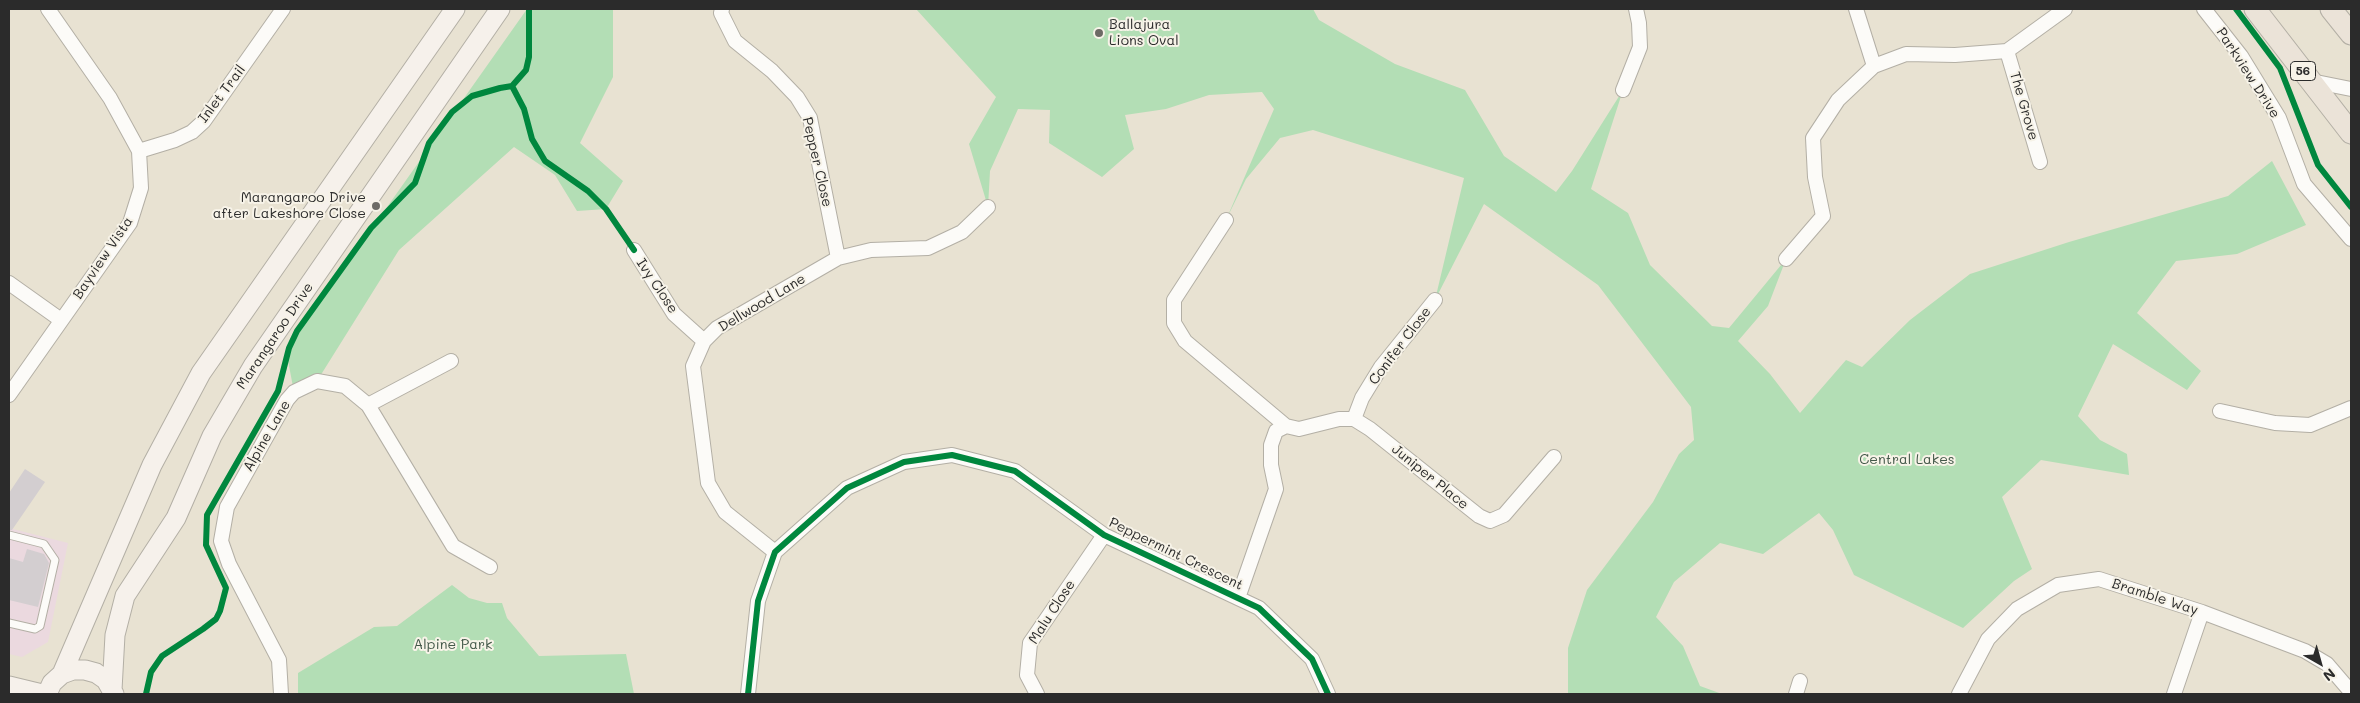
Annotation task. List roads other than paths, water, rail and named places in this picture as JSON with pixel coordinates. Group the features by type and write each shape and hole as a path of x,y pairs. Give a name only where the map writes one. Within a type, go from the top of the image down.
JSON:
{"main road":[{"path":"46,694 52,684 62,674 152,465 201,373 455,9"},
{"name":"Marangaroo Drive","path":"113,692 115,635 125,596 176,518 212,436 253,366 500,9"},
{"name":"56","path":"2255,9 2351,133"},
{"path":"2331,9 2351,34"},
{"name":"Marangaroo Drive","path":"62,674 73,670 96,674 106,680 113,692"},
{"path":"9,686 42,694"}],"street":[{"name":"Bayview Vista","path":"9,395 130,223 141,188 139,150 110,98 48,9"},
{"name":"Inlet Trail","path":"139,150 175,140 192,132 204,121 283,9"},
{"name":"Pepper Close","path":"722,9 721,13 735,41 797,97 810,118 838,258"},
{"path":"1622,90 1640,47 1639,23 1636,9"},
{"path":"1856,9 1874,66"},
{"path":"1786,260 1823,216 1815,178 1813,138 1838,100 1874,66 1906,54 1955,55 2007,51 2065,9"},
{"name":"Parkview Drive","path":"2204,9 2241,56 2279,118 2304,184 2351,239"},
{"name":"The Grove","path":"2007,51 2040,162"},
{"path":"2311,81 2351,89"},
{"name":"Dellwood Lane","path":"775,552 725,512 708,483 693,366 704,341 717,328 838,258 871,250 928,248 962,232 988,207"},
{"path":"1226,220 1174,300 1174,323 1185,341 1286,426 1299,429 1339,419 1354,419"},
{"name":"Ivy Close","path":"634,250 674,314 704,341"},
{"path":"9,283 61,320"},
{"name":"Conifer Close","path":"1354,419 1362,398 1381,367 1435,300"},
{"path":"368,405 451,361"},
{"name":"Alpine Lane","path":"281,694 279,660 229,564 222,541 227,507 287,400 294,392 317,381 345,386 368,405 453,546 490,567"},
{"path":"2220,411 2275,423 2310,425 2351,408"},
{"name":"Juniper Place","path":"1354,419 1370,429 1479,516 1490,521 1504,515 1554,457"},
{"path":"1238,598 1276,489 1270,464 1271,445 1276,431 1286,426"},
{"name":"Peppermint Crescent","path":"748,694 758,601 775,552 847,488 904,462 952,455 1015,471 1104,535 1259,608 1312,659 1328,694"},
{"name":"Malu Close","path":"1037,694 1027,675 1030,643 1042,622 1104,535"},
{"name":"Bramble Way","path":"1959,694 1988,639 2017,610 2058,585 2099,579 2202,612 2305,652 2328,664 2351,692"},
{"path":"2174,694 2202,612"}],"lane":[{"path":"9,535 44,544 55,560 40,626 35,629 9,622"}],"place":[{"name":"Ballajura Lions Oval","path":"1099,33"},
{"name":"Marangaroo Drive after Lakeshore Close","path":"376,206"}],"park label":[{"name":"Central Lakes","path":"1907,460"},
{"name":"Alpine Park","path":"453,645"}]}
